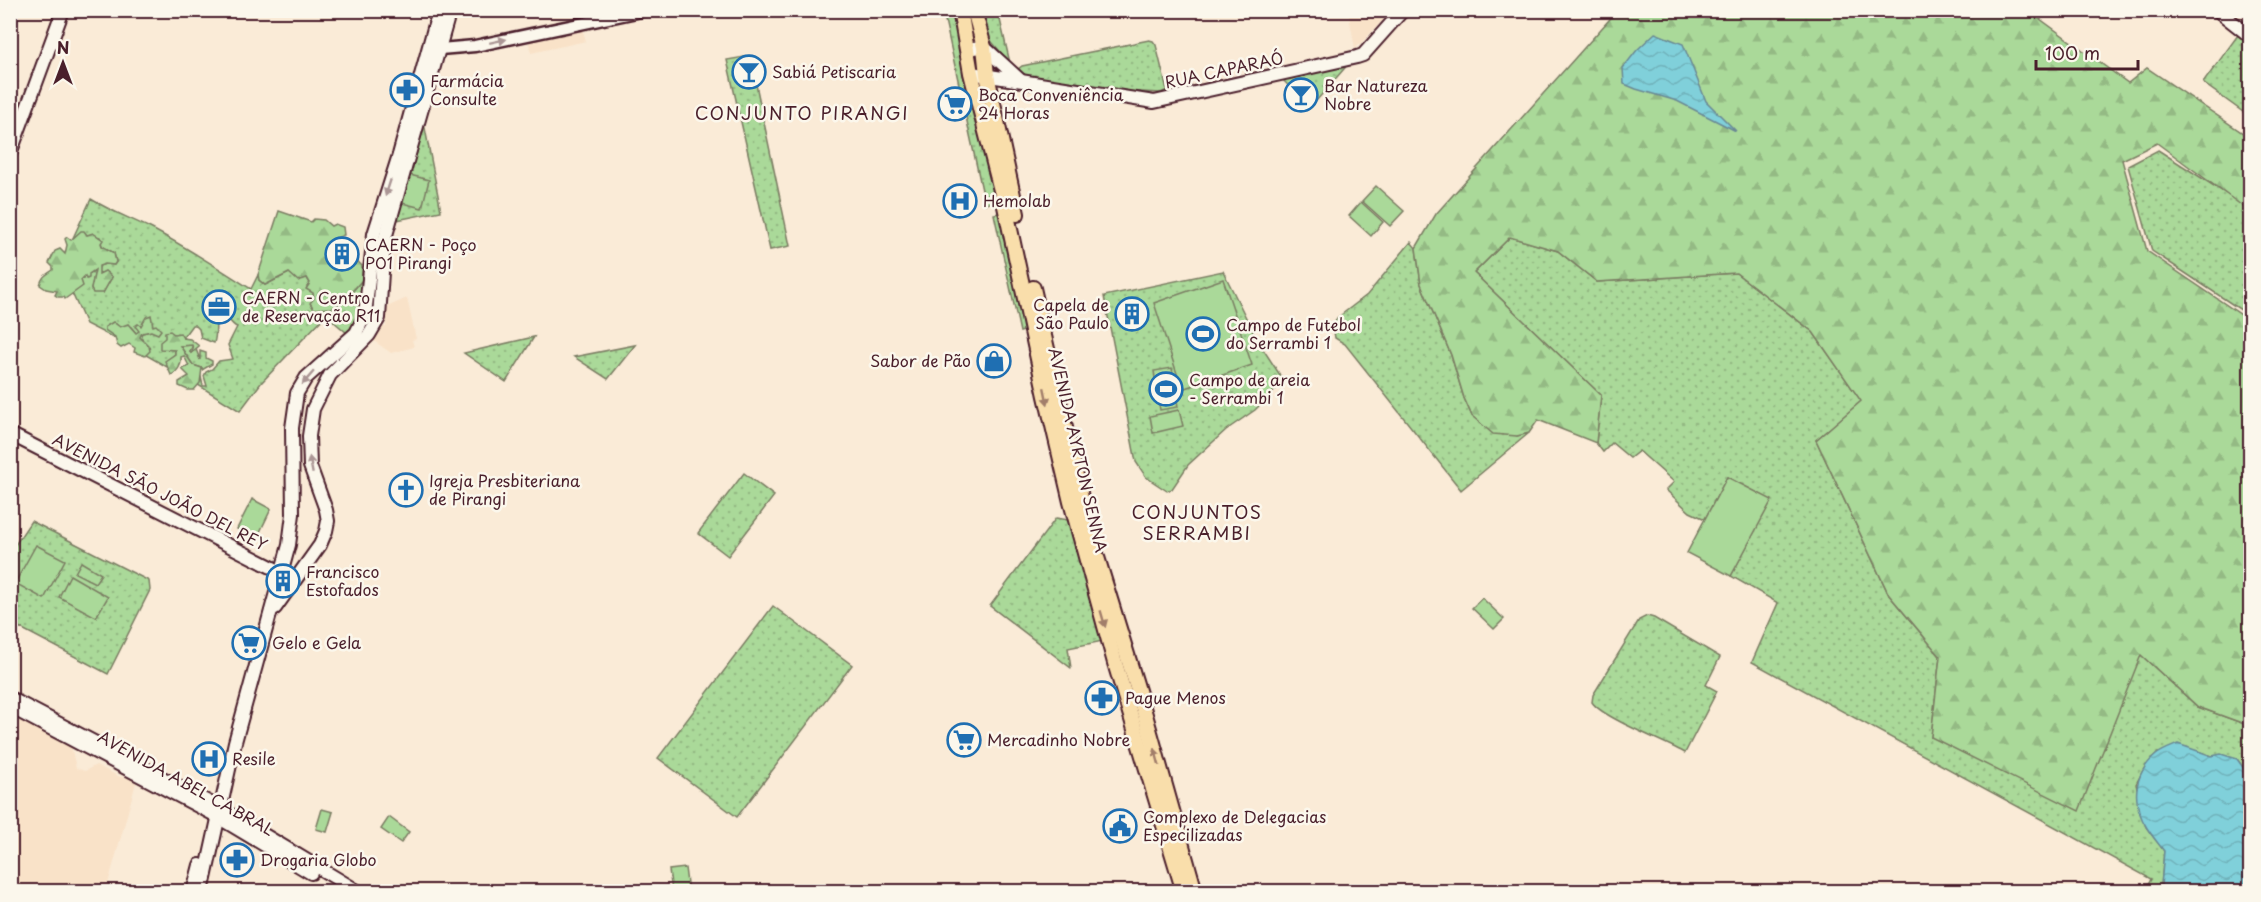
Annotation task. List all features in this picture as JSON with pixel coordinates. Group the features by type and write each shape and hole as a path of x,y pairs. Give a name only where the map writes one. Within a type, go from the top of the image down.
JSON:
{"main road":[{"path":"10,154 63,10"},
{"path":"435,48 439,10"},
{"path":"193,891 218,809 292,528 294,403 306,378 369,336 379,318 384,242 435,48 450,10"},
{"name":"AVENIDA AYRTON SENNA","path":"960,10 971,73 1056,418 1140,697 1195,891"},
{"name":"AVENIDA AYRTON SENNA","path":"974,10 984,47 987,75 1071,502 1109,640 1184,891"},
{"name":"RUA CAPARAÓ","path":"971,73 1154,102 1363,55 1403,10"},
{"path":"2217,10 2250,36"},
{"path":"968,53 973,48 984,47 1020,80"},
{"path":"10,181 10,192"},
{"path":"269,616 320,545 326,531 328,521 326,510 310,466 310,429 313,409 337,358"},
{"name":"AVENIDA SÃO JOÃO DEL REY","path":"10,434 280,573 295,578"},
{"name":"AVENIDA ABEL CABRAL","path":"14,704 218,809 343,891"},
{"path":"202,891 218,809"},
{"name":"AVENIDA ABEL CABRAL","path":"274,845 359,891"}],"street":[{"path":"435,48 475,46 646,10"}],"shaded area":[{"path":"1348,10 1392,11 1355,49"},
{"path":"582,28 586,41 531,53 528,38"},
{"path":"407,298 416,339 412,340 414,347 391,353 374,341 382,327 386,327 387,307"},
{"path":"10,716 71,746 76,768 85,771 96,765 120,777 137,779 106,891 23,891 11,885"}],"green space":[{"path":"943,11 956,11 972,107 979,123 1000,200 985,204"},
{"path":"981,11 998,11 1010,63 986,35"},
{"path":"1617,11 2029,11 2128,83 2147,68 2250,138 2250,201 2245,208 2157,143 2122,160 2147,251 2250,321 2250,726 2198,707 2141,655 2079,811 1931,737 1940,656 1889,595 1816,440 1861,401 1813,332 1736,273 1597,282 1558,251 1510,237 1474,273 1601,395 1596,443 1538,420 1529,433 1517,436 1493,434 1472,416 1451,355 1421,284 1416,248 1436,214"},
{"path":"2238,35 2250,44 2250,102 2243,112 2203,83"},
{"path":"1149,40 1156,45 1167,90 1161,93 1104,90 1020,76 1017,70 1022,66"},
{"path":"750,56 790,246 770,250 727,60"},
{"path":"1350,62 1310,108 1281,78"},
{"path":"424,123 441,211 397,220 422,128"},
{"path":"2158,150 2250,209 2250,316 2152,251 2128,166"},
{"path":"410,175 429,180 422,208 402,203"},
{"path":"1376,186 1404,211 1390,226 1362,201"},
{"path":"91,199 163,235 251,289 258,275 259,280 265,285 289,273 307,278 310,283 307,287 313,292 314,309 333,308 362,280 359,312 353,326 347,333 326,315 261,383 240,411 198,385 201,377 203,386 207,386 204,376 219,361 233,359 228,345 237,327 222,311 219,310 217,314 214,343 201,338 199,329 195,325 192,325 184,336 185,339 174,334 169,349 175,350 175,354 167,367 146,355 140,337 142,333 151,331 153,327 147,317 139,332 136,333 131,327 119,327 116,324 111,333 116,339 86,324 72,293 80,280 95,270 91,290 103,293 112,277 98,272 99,266 114,265 116,262 114,253 102,246 100,237 86,235 72,240"},
{"path":"1361,202 1383,222 1371,236 1349,216"},
{"path":"279,211 311,222 314,219 324,220 331,226 335,224 343,227 344,235 336,238 333,248 338,252 338,256 346,257 349,252 362,266 362,280 343,302 333,308 314,309 310,303 314,298 313,293 306,289 310,283 307,278 298,281 289,273 265,285 259,280 258,275"},
{"path":"1004,212 1031,329 1020,332 994,214"},
{"path":"81,231 87,235 93,233 103,240 102,246 114,253 116,262 114,265 99,266 99,274 105,271 112,277 103,293 93,293 91,289 95,270 89,274 89,278 86,279 85,276 81,280 83,286 65,299 58,297 55,295 57,291 46,289 40,285 41,282 53,270 49,263 55,251 60,249 65,254 67,245 65,239 67,237 71,240"},
{"path":"1510,237 1558,251 1597,282 1736,273 1813,332 1862,402 1816,440 1889,595 1940,656 1931,737 2141,655 2198,707 2250,726 2250,777 2237,759 2212,756 2197,751 2158,753 2145,767 2136,784 2146,827 2164,851 2161,886 2156,891 2145,891 2151,879 1752,662 1778,603 1731,576 1771,500 1727,477 1705,519 1690,512 1666,490 1674,482 1639,451 1630,458 1612,443 1603,452 1596,443 1601,395 1474,273"},
{"path":"1411,242 1416,248 1421,284 1451,355 1472,416 1517,436 1529,433 1461,490 1345,344 1335,338 1335,320 1367,295"},
{"path":"1223,271 1257,340 1282,378 1282,383 1255,410 1226,430 1188,465 1172,489 1167,491 1146,477 1136,462 1104,296"},
{"name":"Campo de Futebol do Serrambi 1","path":"1223,279 1252,365 1182,389 1154,303"},
{"path":"151,315 153,326 156,325 161,330 158,334 151,331 142,333 140,337 149,346 150,351 145,356 134,352 135,348 129,344 121,348 117,345 115,337 105,330 105,327 113,322 120,327 128,324 136,333 139,331 135,326 138,324 141,326 146,317"},
{"path":"170,331 174,334 180,333 183,338 190,339 199,346 191,353 192,345 180,346 193,365 202,368 200,383 194,390 179,386 179,382 189,376 182,369 189,366 184,356 181,357 178,370 171,375 165,361 175,354 175,350 160,349 160,342 165,338 165,332"},
{"path":"534,337 506,382 464,353"},
{"path":"193,345 191,353 196,349 200,360 200,351 206,353 206,358 212,361 212,364 202,370 193,365 180,346"},
{"path":"635,345 608,379 574,357"},
{"name":"Campo de areia - Serrambi 1","path":"1172,368 1178,407 1160,410 1154,371"},
{"path":"1179,410 1183,426 1153,433 1150,416"},
{"path":"744,473 774,496 728,556 698,533"},
{"path":"1727,477 1772,500 1731,576 1687,553"},
{"path":"252,499 271,509 257,538 237,529"},
{"path":"1056,518 1068,520 1103,641 1068,648 1071,668 990,606"},
{"path":"31,521 149,581 150,590 108,674 11,623 11,551"},
{"path":"36,545 65,560 44,599 15,583"},
{"path":"81,562 101,574 95,583 75,573"},
{"path":"70,575 108,597 96,617 59,597"},
{"path":"1482,598 1504,619 1494,629 1472,608"},
{"path":"773,606 852,665 737,817 658,758"},
{"path":"1647,616 1720,657 1706,685 1717,691 1685,753 1620,722 1592,702 1593,695 1639,620"},
{"path":"322,809 333,812 327,832 316,829"},
{"path":"389,817 409,832 401,843 381,829"},
{"path":"685,868 688,891 672,891 669,870"}],"water":[{"path":"1655,33 1683,44 1706,101 1736,131 1677,101 1624,84 1623,68 1637,50"},
{"path":"2178,744 2212,756 2221,754 2237,759 2250,777 2250,891 2156,891 2161,886 2164,851 2149,831 2138,809 2137,789 2148,763 2158,753"}],"place":[{"name":"Sabiá Petiscaria","path":"749,72"},
{"name":"Farmácia Consulte","path":"407,90"},
{"name":"Bar Natureza Nobre","path":"1301,95"},
{"name":"Boca Conveniência 24 Horas","path":"955,104"},
{"name":"Hemolab","path":"960,201"},
{"name":"CAERN - Poço P01 Pirangi","path":"342,254"},
{"name":"CAERN - Centro de Reservação R11","path":"219,307"},
{"name":"Capela de São Paulo","path":"1132,314"},
{"name":"Campo de Futebol do Serrambi 1","path":"1203,334"},
{"name":"Sabor de Pão","path":"994,361"},
{"name":"Campo de areia - Serrambi 1","path":"1166,389"},
{"name":"Igreja Presbiteriana de Pirangi","path":"406,490"},
{"name":"Francisco Estofados","path":"283,581"},
{"name":"Gelo e Gela","path":"249,643"},
{"name":"Pague Menos","path":"1102,698"},
{"name":"Mercadinho Nobre","path":"964,740"},
{"name":"Resile","path":"209,759"},
{"name":"Complexo de Delegacias Especilizadas","path":"1120,826"},
{"name":"Drogaria Globo","path":"237,860"}],"district":[{"name":"CONJUNTO PIRANGI","path":"802,114"},
{"name":"CONJUNTOS SERRAMBI","path":"1197,523"}]}
